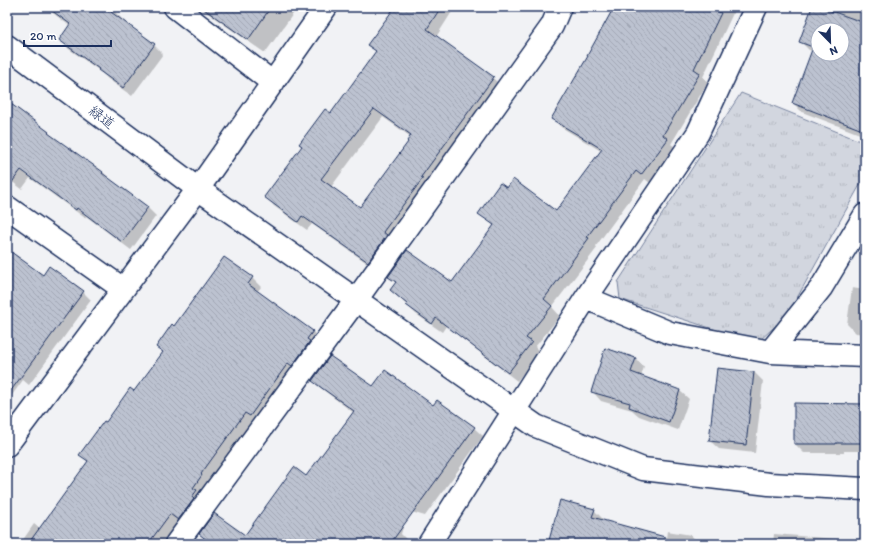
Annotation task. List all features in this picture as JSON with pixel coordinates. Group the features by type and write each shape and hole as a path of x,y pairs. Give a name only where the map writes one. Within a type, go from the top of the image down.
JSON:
{"street":[{"path":"175,7 273,83"},
{"path":"7,445 198,188 326,7"},
{"path":"176,544 356,300 552,26 560,7"},
{"path":"429,544 586,298 698,132 756,7"},
{"name":"緑道","path":"7,46 198,188 536,426 643,469 769,484 865,489"},
{"path":"7,208 123,289"},
{"path":"770,352 820,288 865,215"},
{"path":"586,298 670,333 770,352 865,356"}],"green space":[{"path":"741,93 865,143 865,176 788,314 757,343 620,299 618,282"}],"building":[{"path":"47,7 104,7 155,44 123,88 59,40 70,24"},
{"path":"201,7 271,7 248,40"},
{"path":"395,7 441,7 427,29 494,77 383,232 387,235 368,262 302,216 298,222 264,197 302,146 299,144 325,109 331,113 376,51 367,45","holes":["374,109 411,135 407,141 408,142 360,207 321,179"]},
{"path":"614,7 708,7 721,13 694,69 700,73 663,135 668,139 641,175 636,171 587,237 589,238 544,299 552,306 526,338 532,342 508,373 436,318 432,324 406,305 407,304 390,290 396,282 388,277 407,250 452,282 494,225 478,214 500,183 507,188 513,179 556,211 602,149 551,119 588,56"},
{"path":"812,7 820,7 865,23 865,131 792,103 810,55 810,62 850,62 850,22 810,22 810,46 799,42"},
{"path":"7,101 148,207 122,242 77,208 76,210 21,170 7,189"},
{"path":"7,249 43,275 49,266 84,291 7,396"},
{"path":"224,257 253,277 248,284 313,331 307,339 310,341 292,366 288,363 250,416 245,413 201,474 202,475 193,488 197,490 192,497 194,499 178,520 170,514 148,544 28,544 88,461 79,455 104,421 106,422 130,388 134,391 163,352 156,347 172,324 174,326"},
{"path":"605,348 636,358 631,372 680,390 669,422 629,407 630,403 591,392"},
{"path":"330,356 373,386 385,370 433,405 437,400 475,427 390,544 212,544 199,534 214,513 245,535 294,467 306,476 354,411 312,381"},
{"path":"717,368 754,372 746,445 709,441"},
{"path":"794,403 865,404 865,443 794,444"},
{"path":"560,500 595,509 592,517 665,537 664,544 548,544"}]}
